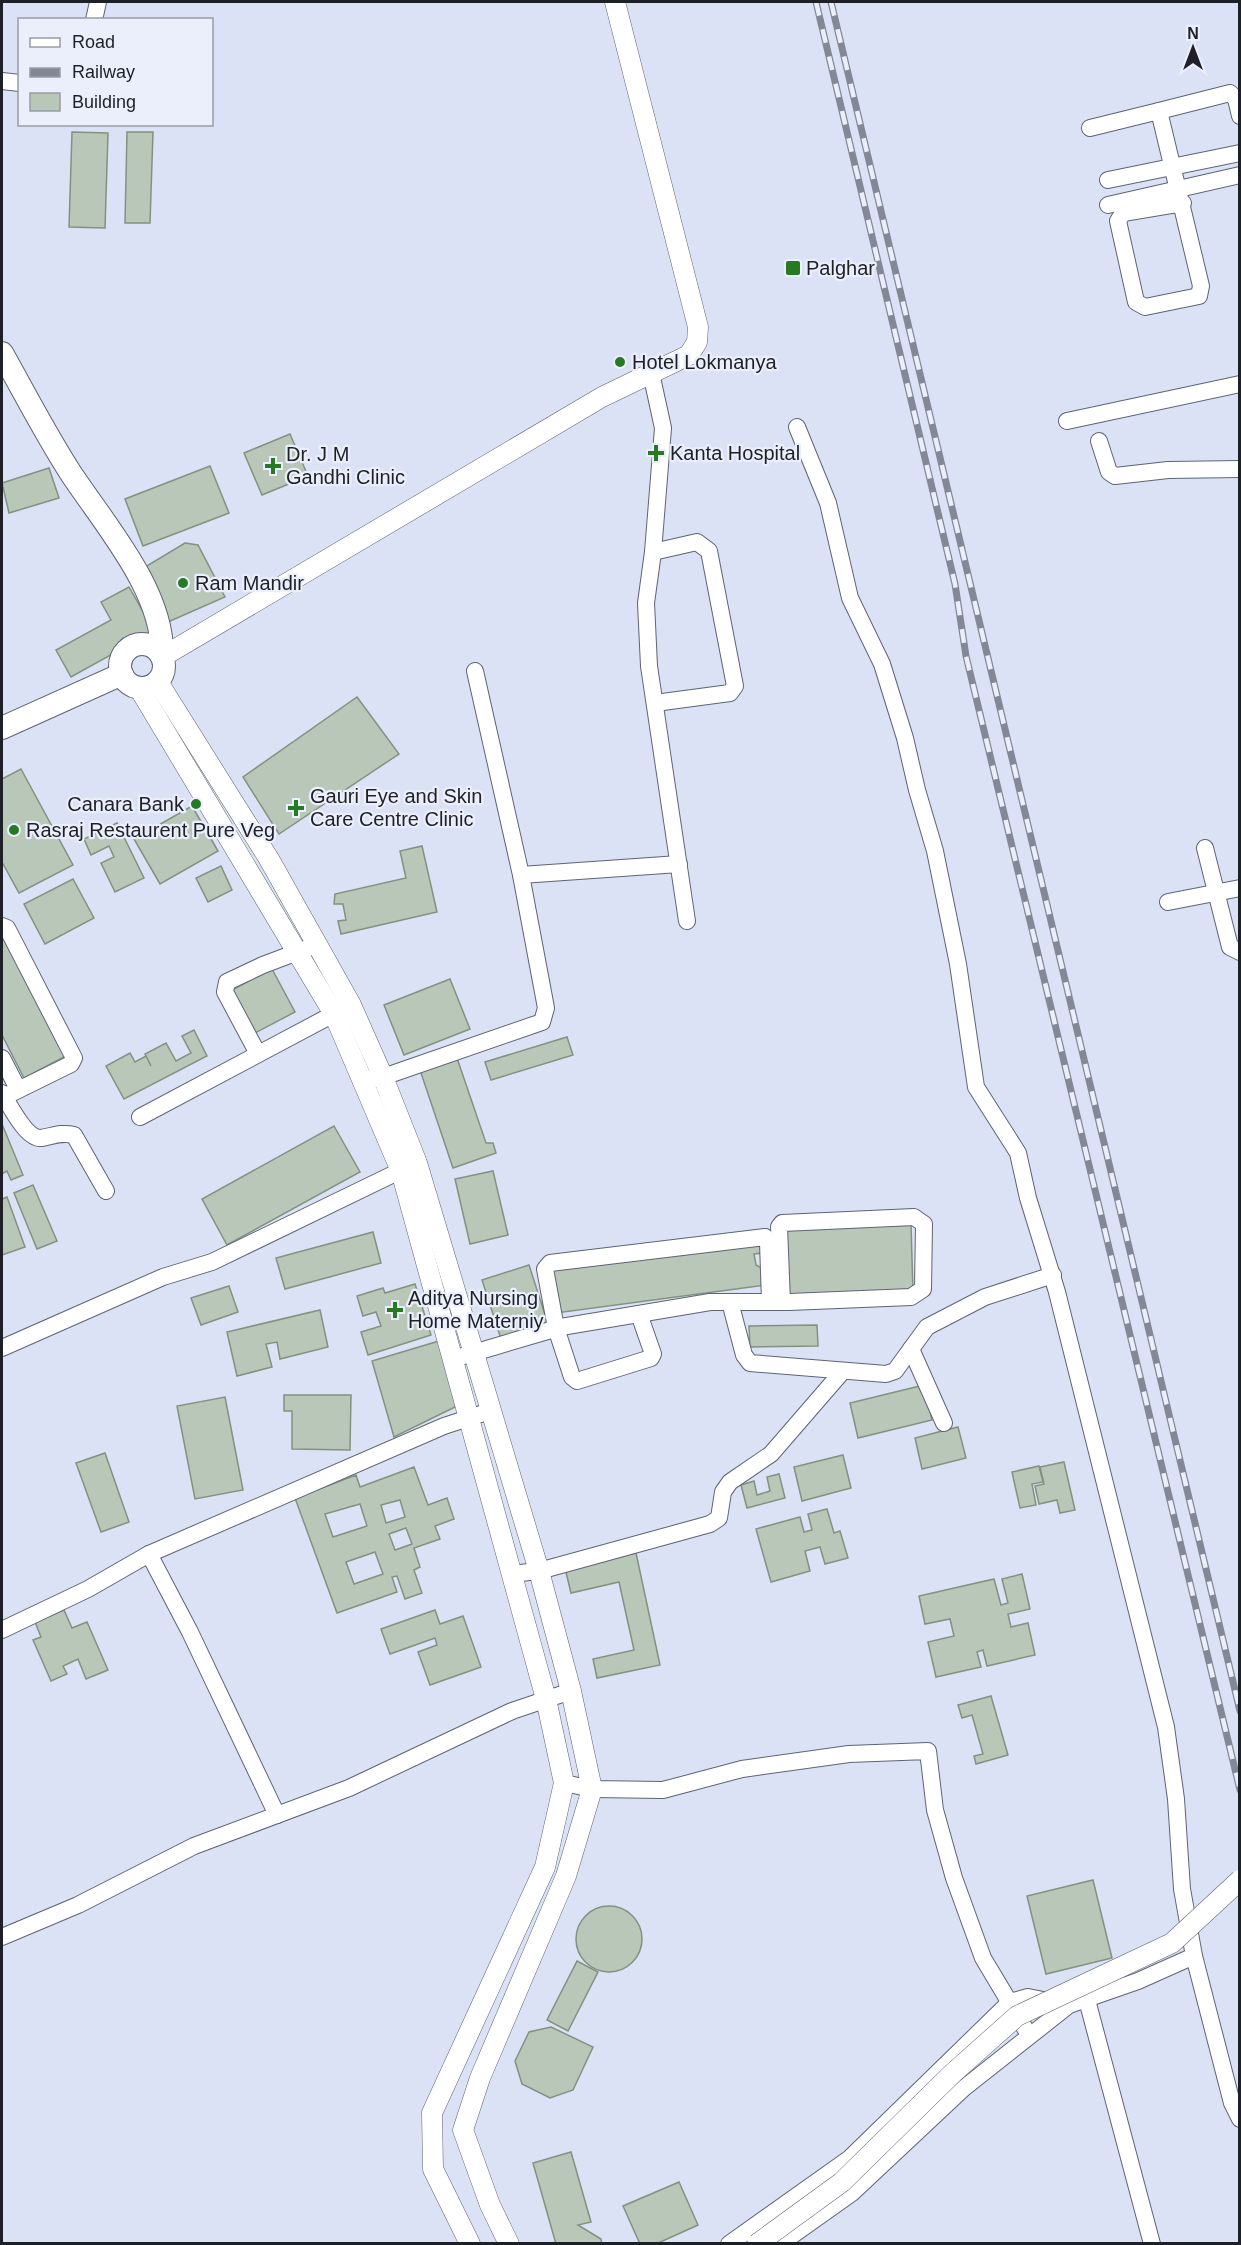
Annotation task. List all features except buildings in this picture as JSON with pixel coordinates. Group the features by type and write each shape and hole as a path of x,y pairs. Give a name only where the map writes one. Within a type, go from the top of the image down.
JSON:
{"main road":[{"path":"2,353 69,470 132,563 163,636 164,671 2,728"},
{"path":"140,681 122,657 128,648 138,644 149,645 162,657"}],"street":[{"path":"94,18 98,2"},
{"path":"162,657 602,397 689,355 697,342 698,327 615,2"},
{"path":"2,81 18,83"},
{"path":"1239,84 1239,90"},
{"path":"1090,128 1230,93 1236,99 1239,116"},
{"path":"1160,111 1182,196 1201,286 1199,296 1144,307 1136,302 1118,221 1123,213 1182,196 1239,175"},
{"path":"1108,180 1239,153"},
{"path":"1108,205 1182,196"},
{"path":"651,373 663,428 653,552 646,603 649,666 687,921"},
{"path":"1067,422 1239,384"},
{"path":"797,426 828,503 850,598 882,664 905,738 935,851 958,964 976,1087 1018,1154 1028,1198 1053,1275 1166,1727 1176,1799 1182,1889 1194,1956 1232,2103 1239,2119"},
{"path":"1099,441 1109,472 1115,476 1168,470 1239,469"},
{"path":"653,552 697,542 709,551 735,686 730,693 655,703"},
{"path":"363,1080 384,1077 542,1022 546,1008 521,875 475,671"},
{"path":"140,681 266,854 307,948 384,1077 462,1356 470,1418 546,1699 564,1784 545,1867 432,2113 433,2169 470,2244"},
{"path":"1205,848 1230,947 1239,952"},
{"path":"521,875 679,864"},
{"path":"1168,902 1239,888"},
{"path":"2,926 7,928 74,1058 71,1064 8,1093"},
{"path":"257,1052 225,992 227,982 307,948"},
{"path":"140,1117 257,1052 342,1009"},
{"path":"342,1009 363,1080 409,1167"},
{"path":"2,1058 8,1093 29,1134 38,1138 64,1132 74,1135 106,1191"},
{"path":"2,1348 163,1277 212,1262 409,1167"},
{"path":"462,1356 556,1328 710,1302 776,1302 912,1298 923,1289 924,1224 914,1217 782,1223 779,1227 776,1302"},
{"path":"639,1314 653,1354 651,1358 577,1381 572,1377 556,1328 545,1269 550,1263 765,1237 768,1242 776,1302"},
{"path":"730,1302 744,1355 750,1363 886,1374 895,1371 927,1327 985,1297 1053,1275"},
{"path":"911,1349 944,1423"},
{"path":"462,1356 490,1411 539,1571 571,1691 592,1789 566,1876 480,2078 463,2130 490,2205 509,2244"},
{"path":"511,1574 539,1571 710,1524 720,1518 723,1492 730,1482 771,1454 842,1372"},
{"path":"2,1630 88,1589 149,1554 434,1430 490,1411"},
{"path":"149,1554 190,1632 277,1815"},
{"path":"2,1937 78,1905 194,1846 348,1788 512,1711 571,1691"},
{"path":"564,1784 592,1789 663,1790 753,1767 849,1754 928,1751 935,1810 954,1878 983,1958 1029,2035"},
{"path":"729,2244 756,2234 842,2182 952,2073 1017,2016 1173,1943 1239,1880"},
{"path":"780,2244 852,2193 964,2088 1069,2005 1087,2000 1194,1956"},
{"path":"756,2234 850,2158 1010,2002 1028,1997 1069,2005"},
{"path":"1087,2000 1152,2244"},
{"path":"894,2115 913,2136"},
{"path":"756,2234 766,2244"}],"railway":[{"path":"816,2 955,584 966,656 1240,1790"},
{"path":"831,2 1240,1711"}],"place":[{"name":"Palghar","path":"793,268"},
{"name":"Hotel Lokmanya","path":"620,362"},
{"name":"Kanta Hospital","path":"656,453"},
{"name":"Dr. J M Gandhi Clinic","path":"273,466"},
{"name":"Ram Mandir","path":"183,583"},
{"name":"Canara Bank","path":"196,804"},
{"name":"Gauri Eye and Skin Care Centre Clinic","path":"296,808"},
{"name":"Rasraj Restaurent Pure Veg","path":"14,830"},
{"name":"Aditya Nursing Home Materniy","path":"395,1310"}]}
